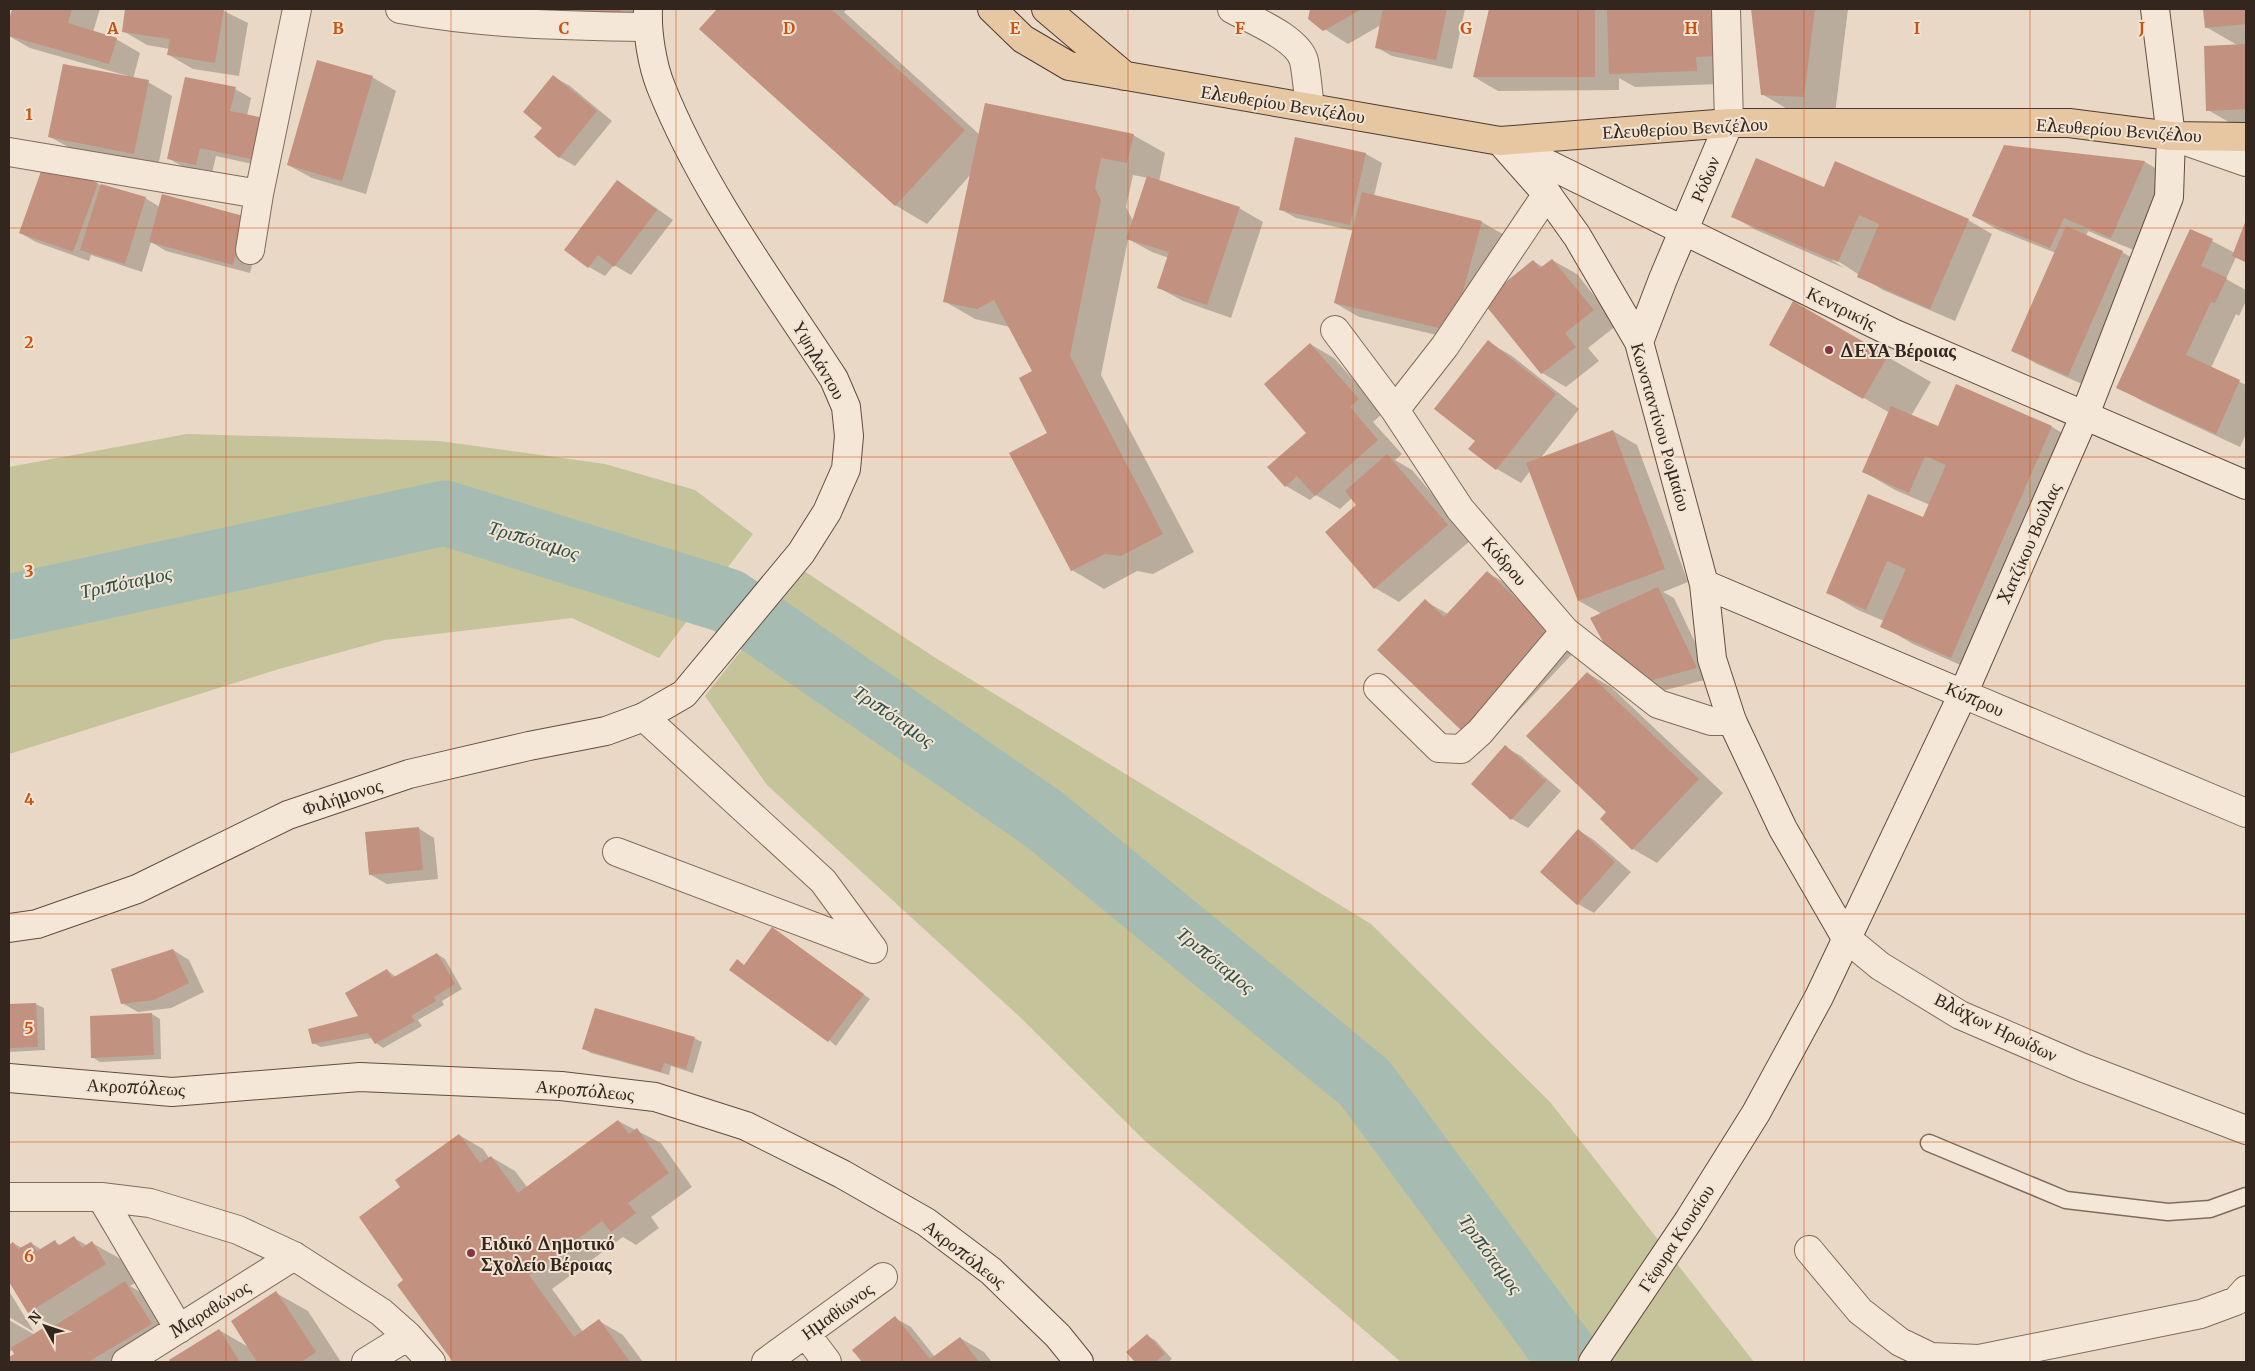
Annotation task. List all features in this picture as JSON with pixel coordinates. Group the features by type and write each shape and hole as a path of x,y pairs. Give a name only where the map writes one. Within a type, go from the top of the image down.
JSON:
{"main road":[{"name":"Ελευθερίου Βενιζέλου","path":"992,9 1023,39 1069,66 1128,78 1500,141 1728,123 2069,123 2171,136 2246,137"},
{"path":"1046,9 1128,78"}],"street":[{"path":"250,250 259,194 298,9"},
{"path":"400,9 441,16 531,25 648,18"},
{"path":"1232,9 1292,43 1299,51 1304,61 1310,108"},
{"name":"Ρόδων","path":"1639,342 1728,123 1726,9"},
{"name":"Χατζίκου Βούλας","path":"1846,938 1963,694 2084,417 2168,197 2171,136 2155,9"},
{"name":"Υψηλάντου","path":"648,18 660,85 687,143 723,210 834,379 846,407 850,436 846,470 827,512 801,553 684,694"},
{"path":"2171,136 2246,162"},
{"name":"Κωνσταντίνου Ρωμαίου","path":"1500,141 1547,194 1604,280 1639,342 1704,584 1712,659 1732,720"},
{"name":"Κεντρικής","path":"1500,141 1893,333 2084,417 2246,485"},
{"path":"9,152 259,194"},
{"path":"1395,410 1445,346 1547,194"},
{"name":"Κόδρου","path":"1335,330 1395,410 1460,509 1565,631 1658,704 1710,721 1732,720"},
{"name":"Κύπρου","path":"1704,584 2246,813"},
{"path":"1378,688 1439,748 1461,749 1480,732 1565,631"},
{"name":"Φιλήμονος","path":"9,928 37,924 137,889 288,815 324,802 409,774 529,746 606,731 644,717 684,694"},
{"path":"617,852 874,948 823,881 644,717"},
{"name":"Βλάχων Ηρωίδων","path":"1732,720 1783,829 1846,938 1880,966 1960,1015 2081,1068 2246,1130"},
{"name":"Γέφυρα Κουσίου","path":"1593,1362 1689,1220 1756,1113 1819,998 1846,938"},
{"name":"Ακροπόλεως","path":"9,1078 172,1092 360,1077 561,1086 656,1097 746,1126 842,1174 926,1222 990,1271 1058,1336 1079,1362"},
{"path":"9,1197 101,1197 150,1203 238,1230 294,1256 381,1312 408,1336 431,1362"},
{"path":"101,1197 179,1329"},
{"path":"1809,1250 1860,1311 1900,1342 1931,1357 1979,1359 2201,1314 2236,1301 2246,1290"},
{"name":"Μαραθώνος","path":"126,1362 294,1256"},
{"name":"Ημαθίωνος","path":"766,1362 883,1277"},
{"path":"806,1334 827,1362"},
{"path":"366,1362 408,1336"}],"lane":[{"path":"1929,1144 2066,1200 2168,1212 2210,1209 2246,1196"}],"shaded area":[{"path":"187,434 439,441 605,464 695,490 753,534 659,658 572,618 385,640 279,669 9,754 9,467"},
{"path":"804,571 934,657 1371,924 1550,1102 1754,1362 1401,1362 1144,1140 1022,1019 767,785 705,696"}],"building":[{"path":"12,9 72,9 68,23 117,38 109,64 9,36 9,20"},
{"path":"125,9 224,9 215,63 167,55 170,39 122,32"},
{"path":"572,9 621,9 618,21"},
{"path":"717,9 831,9 965,130 895,206 699,29"},
{"path":"1310,9 1362,9 1323,31 1308,19"},
{"path":"1383,9 1447,9 1436,60 1375,48"},
{"path":"1489,9 1595,9 1595,77 1473,77"},
{"path":"1607,9 1714,9 1716,56 1696,57 1697,71 1609,74"},
{"path":"1751,9 1815,9 1804,97 1761,95"},
{"path":"2203,9 2246,9 2246,24 2205,28"},
{"path":"2246,44 2246,109 2206,111 2204,46"},
{"path":"317,60 373,76 342,181 287,165"},
{"path":"63,64 149,80 134,154 48,137"},
{"path":"553,75 597,111 559,158 534,137 542,128 523,112"},
{"path":"185,77 236,87 230,111 269,119 260,161 200,148 196,165 167,159"},
{"path":"985,103 1134,134 1127,163 1101,158 1095,188 1101,200 1070,356 1163,534 1121,556 1105,554 1071,571 1009,453 1047,433 1019,378 1032,371 994,300 977,309 943,302"},
{"path":"1295,137 1366,153 1350,225 1279,210"},
{"path":"2004,145 2145,161 2111,238 2064,218 2050,248 1972,216"},
{"path":"1756,158 1824,187 1835,161 1969,219 1930,309 1857,277 1879,224 1859,215 1838,262 1731,217"},
{"path":"44,163 98,183 73,252 19,233"},
{"path":"1147,176 1240,207 1207,305 1157,288 1169,252 1126,239"},
{"path":"617,180 657,210 614,267 598,255 588,268 564,250"},
{"path":"101,184 146,197 125,264 80,250"},
{"path":"1362,192 1482,221 1461,299 1439,328 1334,303"},
{"path":"162,194 247,217 233,265 149,242"},
{"path":"2246,220 2246,262 2232,256"},
{"path":"2066,226 2123,251 2068,376 2011,351"},
{"path":"2190,229 2213,239 2201,266 2227,278 2215,303 2211,302 2186,355 2240,380 2216,434 2116,388"},
{"path":"1552,259 1594,310 1565,333 1576,347 1541,374 1482,301 1533,260 1540,268"},
{"name":"ΔΕΥΑ Βέροιας","path":"1793,301 1888,356 1863,399 1769,345"},
{"path":"1488,340 1556,394 1496,470 1468,449 1475,441 1434,409"},
{"path":"1310,343 1359,399 1350,407 1378,440 1315,496 1297,476 1285,487 1267,467 1306,433 1264,384"},
{"path":"1956,384 2052,426 1951,658 1880,627 1906,569 1887,561 1866,610 1826,593 1868,494 1923,517 1946,465 1925,456 1909,493 1862,472 1891,406 1938,426"},
{"path":"1613,430 1665,569 1578,601 1526,463"},
{"path":"1387,454 1448,525 1374,589 1325,532 1356,505 1345,491"},
{"path":"1487,571 1554,635 1462,731 1377,650 1425,599 1444,617"},
{"path":"1658,587 1697,668 1645,682 1609,653 1590,618"},
{"path":"1587,672 1699,779 1632,850 1600,819 1606,812 1526,736"},
{"path":"1505,745 1546,781 1511,820 1471,784"},
{"path":"419,827 423,870 369,875 365,832"},
{"path":"1578,829 1615,862 1577,905 1540,872"},
{"path":"772,927 864,994 828,1042 729,970 737,959 744,965"},
{"path":"173,949 189,983 154,1000 121,1004 111,969"},
{"path":"437,953 455,984 434,997 436,1001 411,1016 415,1021 375,1044 368,1033 312,1044 308,1029 358,1016 345,993 387,969 392,978"},
{"path":"36,1003 38,1047 9,1048 9,1004"},
{"path":"595,1008 695,1037 686,1069 664,1063 661,1072 582,1049"},
{"path":"152,1013 154,1055 91,1058 90,1016"},
{"name":"Ειδικό Δημοτικό Σχολείο Βέροιας","path":"618,1120 629,1134 637,1128 669,1173 628,1203 636,1213 611,1232 602,1221 529,1275 574,1337 599,1319 630,1362 453,1362 397,1285 403,1280 359,1217 400,1187 395,1180 459,1134 480,1163 491,1156 518,1193"},
{"path":"74,1236 82,1248 92,1241 106,1264 28,1313 9,1282 9,1245 13,1242 18,1249 31,1242 37,1251 55,1240 58,1246"},
{"path":"125,1281 152,1324 88,1362 9,1362 9,1357 14,1354 11,1348 48,1325 51,1328"},
{"path":"276,1291 316,1352 301,1362 257,1362 231,1321"},
{"path":"895,1316 930,1359 960,1337 979,1362 862,1362 852,1350"},
{"path":"219,1329 240,1362 170,1362 169,1360"},
{"path":"1147,1334 1165,1354 1155,1362 1135,1362 1126,1352"}],"waterway":[{"name":"Τριπόταμος","path":"9,607 445,513 728,601 1045,820 1365,1083 1571,1362"}],"place":[{"name":"ΔΕΥΑ Βέροιας","path":"1829,350"},
{"name":"Ειδικό Δημοτικό Σχολείο Βέροιας","path":"471,1253"}]}
